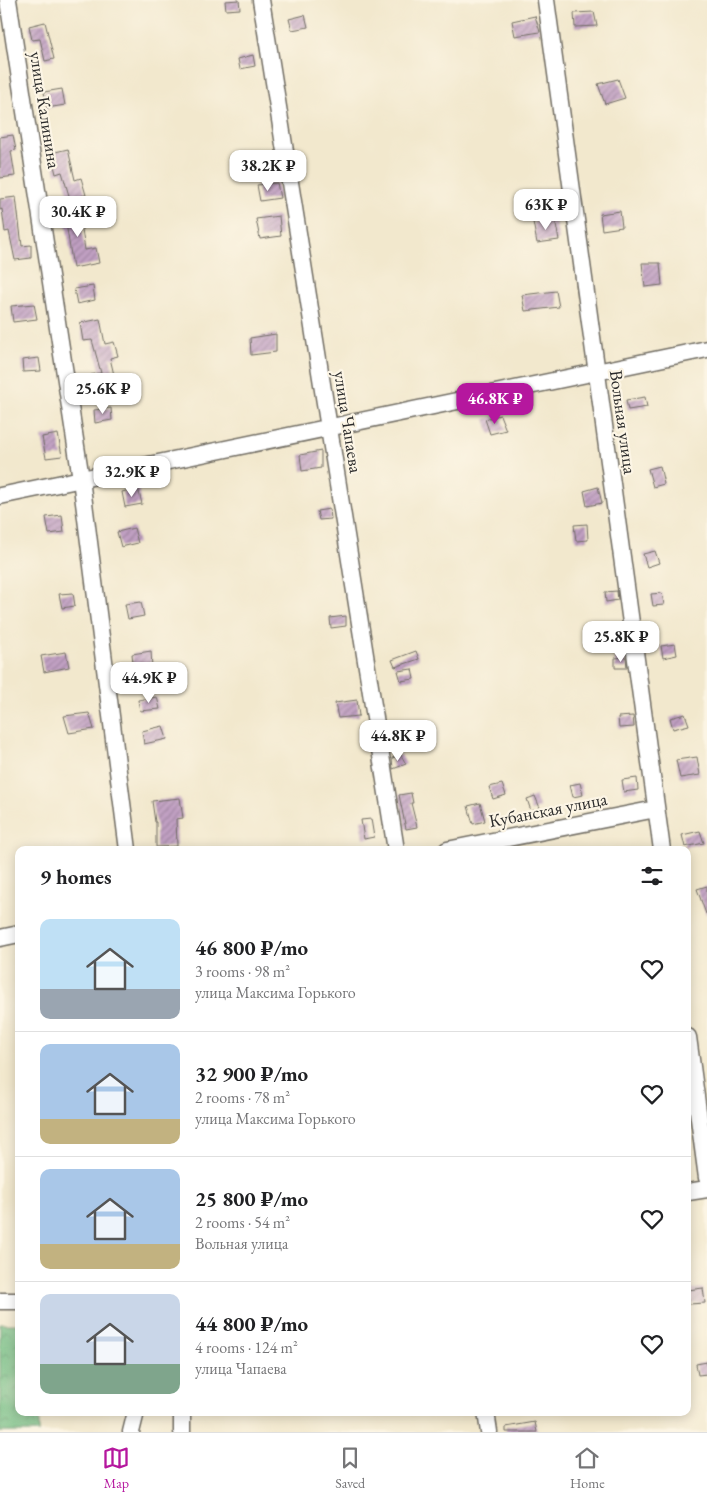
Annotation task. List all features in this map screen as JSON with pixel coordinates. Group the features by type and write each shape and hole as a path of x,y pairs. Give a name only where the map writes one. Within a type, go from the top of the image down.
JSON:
{"street":[{"name":"улица Калинина","path":"8,0 81,478 127,846"},
{"name":"улица Чапаева","path":"261,0 395,846"},
{"name":"Вольная улица","path":"546,0 661,846"},
{"path":"0,496 707,349"},
{"name":"Кубанская улица","path":"467,846 656,809"},
{"path":"0,938 15,935"},
{"path":"691,1059 707,1178"},
{"path":"691,1192 707,1189"},
{"path":"0,1301 15,1300"},
{"path":"131,1432 135,1416"},
{"path":"182,1416 182,1432"},
{"path":"487,1416 489,1432"}],"green space":[{"path":"0,1324 15,1324 15,1416 39,1416 39,1432 0,1432"}],"building":[{"path":"239,0 240,9 226,10 225,1"},
{"path":"594,12 597,26 575,27 574,13"},
{"path":"305,15 308,27 292,30 289,19"},
{"path":"535,16 540,32 515,36 512,21"},
{"path":"45,22 54,59 45,61 40,39 32,40 29,26"},
{"path":"253,55 255,66 240,69 238,59"},
{"path":"618,79 625,98 605,104 598,84"},
{"path":"62,89 65,105 47,108 44,92"},
{"path":"13,135 16,150 11,151 15,176 0,178 0,137"},
{"path":"68,149 75,180 81,178 86,195 70,199 62,172 56,174 51,153"},
{"path":"277,183 280,198 260,201 257,185"},
{"path":"16,197 22,246 31,245 31,258 15,260 9,231 5,232 2,209 0,210 0,199"},
{"path":"78,202 85,250 96,248 99,263 73,268 65,216 61,206"},
{"path":"620,211 622,227 602,230 600,214"},
{"path":"279,216 281,236 260,239 256,219"},
{"path":"555,219 559,240 537,243 533,222"},
{"path":"642,263 660,263 662,285 645,287"},
{"path":"93,286 95,300 77,304 74,289"},
{"path":"556,291 559,307 525,311 522,295"},
{"path":"34,304 37,319 13,322 11,306"},
{"path":"100,319 105,344 114,342 118,356 110,358 117,388 95,392 91,375 101,373 92,340 83,341 80,323"},
{"path":"276,334 276,352 251,355 250,338"},
{"path":"39,358 41,371 23,372 22,360"},
{"path":"645,397 647,407 628,410 626,400"},
{"path":"111,408 112,420 95,423 94,410"},
{"path":"500,415 506,430 490,434 485,419"},
{"path":"58,434 62,456 46,458 42,437"},
{"path":"321,451 321,468 302,471 300,455"},
{"path":"660,466 664,484 653,487 648,469"},
{"path":"598,487 602,503 587,506 584,491"},
{"path":"138,488 142,504 125,507 122,492"},
{"path":"330,509 331,519 319,520 317,511"},
{"path":"62,515 64,532 49,534 46,517"},
{"path":"587,524 588,540 576,541 574,525"},
{"path":"134,528 138,543 121,547 117,532"},
{"path":"655,551 659,563 647,567 643,554"},
{"path":"617,591 618,600 606,602 605,592"},
{"path":"73,593 75,606 62,608 59,594"},
{"path":"662,593 664,605 653,606 651,594"},
{"path":"141,602 144,616 128,619 125,604"},
{"path":"346,616 346,626 331,628 330,618"},
{"path":"675,644 677,655 663,658 661,646"},
{"path":"151,651 152,668 134,671 132,654"},
{"path":"416,651 419,659 395,667 392,660"},
{"path":"66,652 69,667 44,672 41,656"},
{"path":"626,657 627,668 615,668 615,658"},
{"path":"412,669 414,679 401,681 398,671"},
{"path":"157,697 160,709 140,711 138,700"},
{"path":"357,700 359,716 338,718 335,703"},
{"path":"89,713 94,729 69,733 64,716"},
{"path":"685,714 689,725 673,729 670,718"},
{"path":"633,716 634,727 619,728 618,717"},
{"path":"414,725 419,734 406,738 403,729"},
{"path":"163,726 167,739 144,744 142,731"},
{"path":"401,755 406,764 393,769 392,758"},
{"path":"697,757 700,775 680,778 676,760"},
{"path":"637,778 638,790 624,792 622,780"},
{"path":"580,783 583,795 573,797 570,785"},
{"path":"502,784 506,795 493,799 489,787"},
{"path":"411,793 413,803 411,803 417,827 406,829 399,795"},
{"path":"535,796 540,808 531,811 527,799"},
{"path":"180,798 183,818 176,819 177,846 156,846 156,822 152,801"},
{"path":"480,803 485,821 473,824 468,806"},
{"path":"371,819 374,837 364,839 361,820"},
{"path":"700,831 704,843 685,846 682,835"},
{"path":"707,886 707,914 706,914 697,889"},
{"path":"703,1288 705,1303 691,1304 691,1290"},
{"path":"707,1362 707,1374 698,1375 696,1364"},
{"path":"535,1422 537,1432 506,1432 506,1427"}]}
